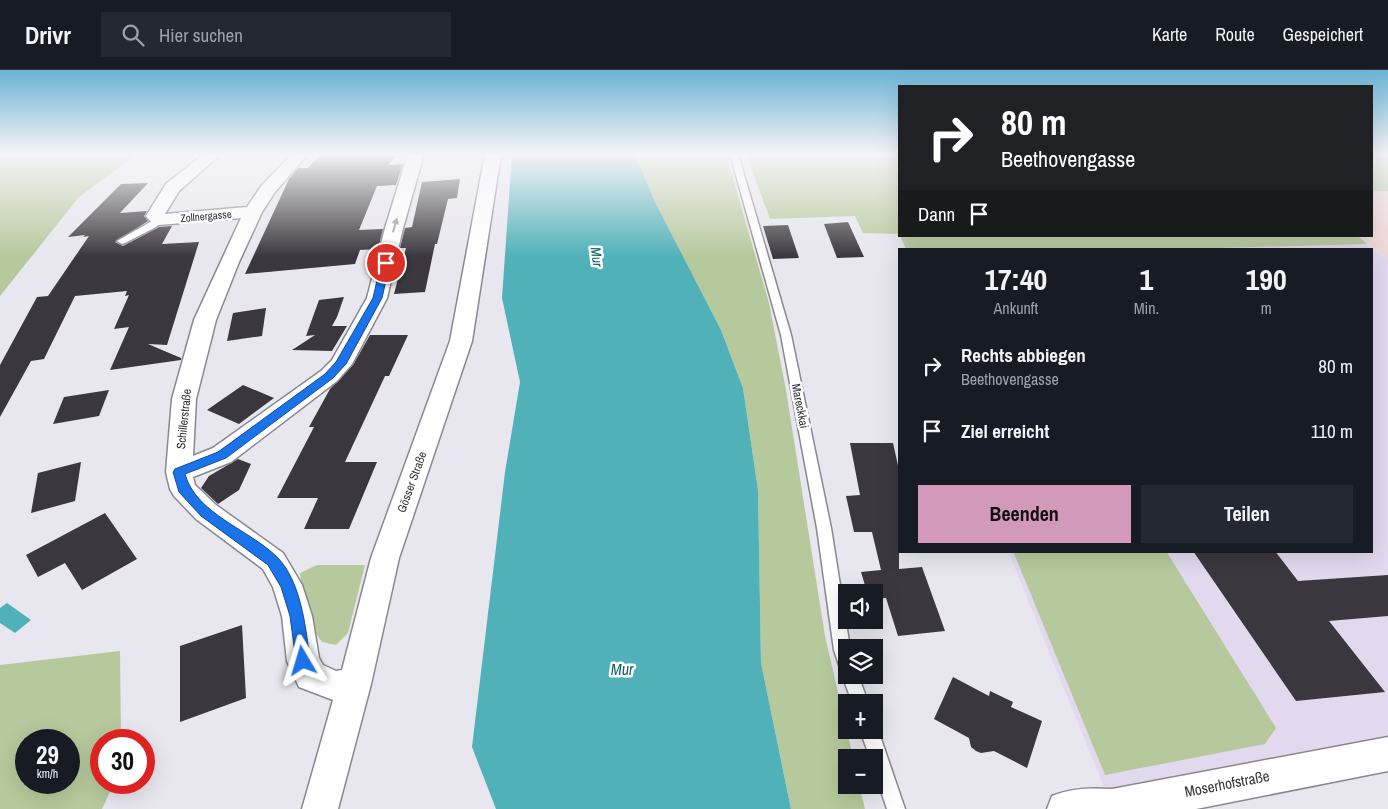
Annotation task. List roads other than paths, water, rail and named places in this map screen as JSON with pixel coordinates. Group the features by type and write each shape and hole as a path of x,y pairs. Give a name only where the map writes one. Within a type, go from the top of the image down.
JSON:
{"street":[{"path":"159,220 155,216 172,188"},
{"name":"Schillerstraße","path":"268,188 253,212 229,262 205,320 197,345 184,399 179,472 183,489 206,512 273,561 287,585 297,616 303,661 311,676 336,686 355,684"},
{"path":"179,472 222,455 329,376 340,364 377,298 406,188"},
{"name":"Gösser Straße","path":"320,809 355,684 385,558 461,341 486,188"},
{"name":"Zollnergasse","path":"159,220 253,212"},
{"name":"Moserhofstraße","path":"1065,809 1081,806 1112,807 1388,754"}],"lane":[{"name":"Mareckkai","path":"744,188 786,335 824,528 840,639"},
{"path":"122,241 159,220"},
{"path":"872,739 896,809"}],"water":[{"name":"Mur","path":"510,188 649,188 721,330 743,388 758,490 761,663 791,809 496,809 472,747 505,472 520,382 502,298"},
{"path":"7,603 31,620 15,633 0,623 0,608"}]}
